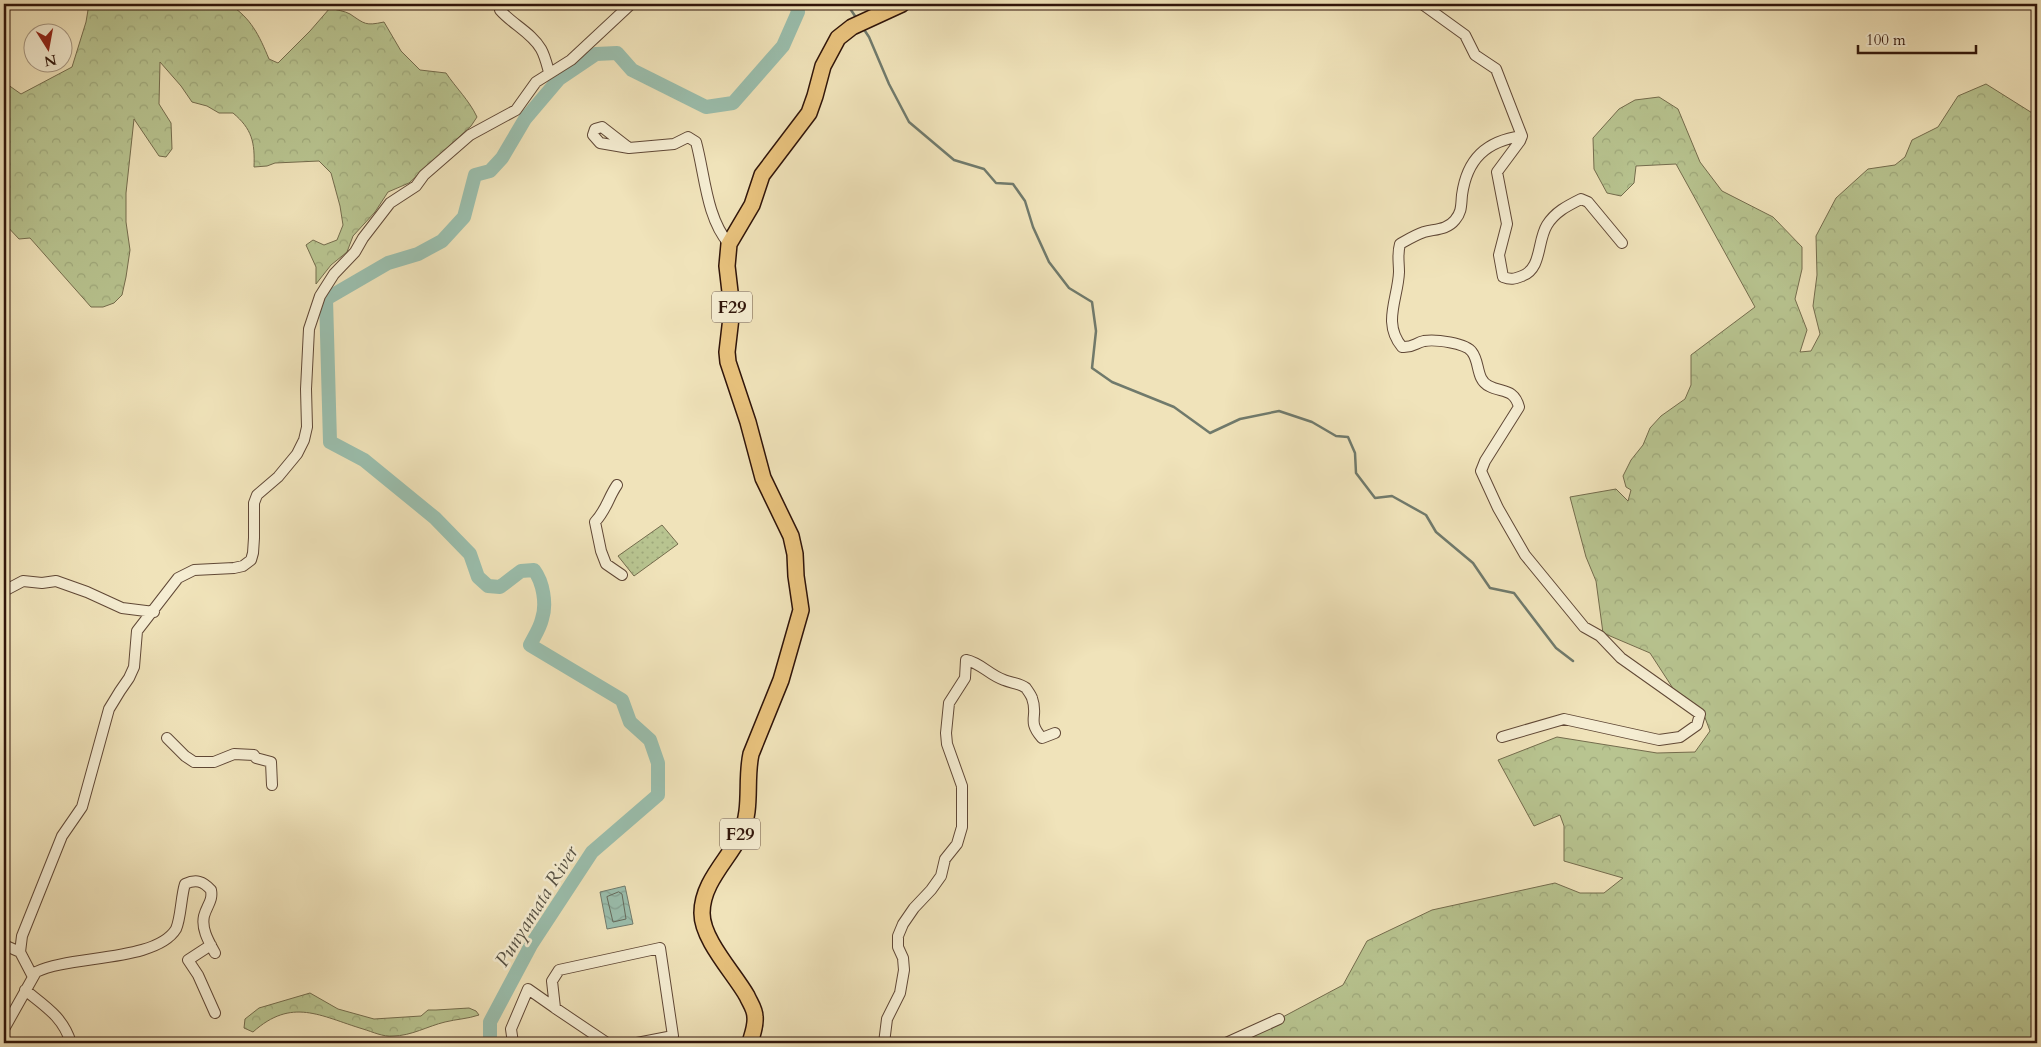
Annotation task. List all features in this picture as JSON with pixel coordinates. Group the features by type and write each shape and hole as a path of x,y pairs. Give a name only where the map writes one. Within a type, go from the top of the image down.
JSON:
{"main road":[{"name":"F29","path":"750,1043 755,1024 754,1010 742,987 711,941 703,923 703,903 712,878 740,836 749,800 751,754 781,680 801,610 795,554 791,536 763,478 748,422 728,362 727,352 732,309 727,266 729,244 750,210 762,175 809,113 823,66 838,38 852,27 867,19 902,4"}],"street":[{"path":"32,975 20,952 22,936 62,836 82,807 110,709 134,667 137,631 154,612 178,578 194,570 234,568 243,566 251,560 254,538 254,503 257,495 278,477 297,454 304,440 307,427 306,389 309,329 320,296 334,274 356,252 363,238 390,203 416,186 424,175 470,135 516,110 536,82 549,72 571,60 631,4"},
{"path":"1422,4 1464,35 1475,56 1496,68 1522,136 1498,172 1508,224 1499,255 1503,277 1511,280 1527,274 1535,265 1546,226 1558,211 1581,199 1588,202 1622,243"},
{"path":"500,10 509,20 524,30 541,49 549,72"},
{"path":"1502,737 1564,719 1659,740 1680,737 1697,725 1700,714 1621,658 1600,636 1584,627 1525,555 1502,516 1480,471 1516,412 1518,406 1517,399 1509,392 1489,386 1483,382 1476,358 1471,350 1461,345 1430,340 1422,341 1410,348 1402,347 1396,340 1391,323 1392,306 1399,272 1398,252 1400,244 1424,232 1440,230 1454,222 1461,211 1462,194 1468,169 1488,146 1508,138 1522,136"},
{"path":"629,148 674,144 688,137 696,142 713,215 722,236 729,244"},
{"path":"617,485 611,493 608,506 595,522 601,551 606,564 622,576"},
{"path":"4,591 23,581 42,583 56,581 87,592 122,608 154,612"},
{"path":"884,1043 887,1019 900,992 904,970 903,958 898,947 898,936 903,924 914,908 941,876 945,859 957,844 962,827 962,786 947,744 946,733 949,703 966,678 966,660 979,664 1003,680 1026,688 1034,706 1033,726 1036,732 1042,738 1056,734"},
{"path":"167,738 194,762 214,762 234,754 254,755 256,758 271,762 272,785"},
{"path":"4,1029 32,975 39,970 82,960 132,953 154,946 168,938 176,927 185,884 193,880 200,881 211,890 212,898 204,915 203,924 213,949 188,960 198,975 216,1013"},
{"path":"4,945 20,952"},
{"path":"607,1043 555,1008 552,981 559,970 660,948 673,1036 637,1043"},
{"path":"513,1043 511,1029 528,989 607,1043"},
{"path":"25,990 53,1012 66,1028 71,1043"},
{"path":"1226,1043 1279,1019"}],"green space":[{"path":"89,4 229,4 249,21 262,42 269,59 278,63 330,8 348,13 366,23 384,22 401,51 420,70 446,73 477,117 471,126 409,183 388,192 375,212 353,236 347,252 331,265 316,284 316,267 306,245 313,240 324,245 337,240 343,225 331,173 319,161 275,163 254,167 253,143 248,131 239,119 233,113 219,113 207,106 192,102 160,62 159,104 171,123 172,149 166,157 159,156 134,119 126,193 126,222 130,250 122,295 114,303 103,307 91,307 30,238 19,239 4,223 4,82 21,94 63,72 72,72"},
{"path":"1986,84 2037,116 2037,1043 1226,1043 1279,1019 1343,985 1367,941 1432,910 1555,883 1580,893 1604,893 1623,878 1564,861 1564,826 1560,815 1534,826 1498,760 1557,737 1657,753 1695,752 1710,731 1704,715 1676,693 1650,653 1603,633 1596,581 1586,557 1570,497 1616,489 1628,501 1631,490 1626,487 1623,476 1631,460 1643,445 1650,428 1661,416 1685,399 1691,385 1691,355 1755,307 1676,164 1636,166 1634,183 1621,196 1607,193 1594,169 1593,138 1619,109 1635,100 1659,97 1678,109 1700,162 1722,191 1773,217 1802,247 1802,269 1795,299 1807,330 1800,352 1811,351 1820,334 1813,306 1817,275 1816,236 1836,198 1868,169 1895,165 1905,157 1912,140 1938,127 1958,96"},
{"path":"662,525 678,544 634,576 618,556"},
{"path":"310,993 338,1009 374,1019 421,1016 428,1010 469,1008 476,1011 479,1015 445,1022 400,1036 378,1034 306,1012 281,1015 267,1021 253,1032 244,1028 245,1019 259,1008"}],"water":[{"path":"625,886 633,924 607,929 600,892"}],"waterway":[{"name":"Punyamata River","path":"490,1043 490,1022 531,945 592,852 658,795 658,763 650,740 630,722 622,700 530,645 540,626 544,607 542,587 534,570 521,571 500,587 488,586 478,577 470,554 435,518 364,460 330,442 326,299 388,263 418,254 442,241 464,217 475,175 490,171 502,158 525,119 559,79 596,54 617,53 632,70 706,107 733,103 783,46 798,12 796,4"},
{"path":"847,4 857,19"},
{"path":"863,28 909,122 954,160 984,169 996,183 1013,184 1025,201 1033,227 1049,262 1069,288 1092,302 1096,331 1092,368 1112,382 1174,407 1210,433 1240,419 1279,411 1312,422 1336,436 1348,437 1355,453 1356,473 1375,498 1392,496 1426,515 1436,532 1473,563 1490,588 1514,593 1556,648 1573,661"}]}
